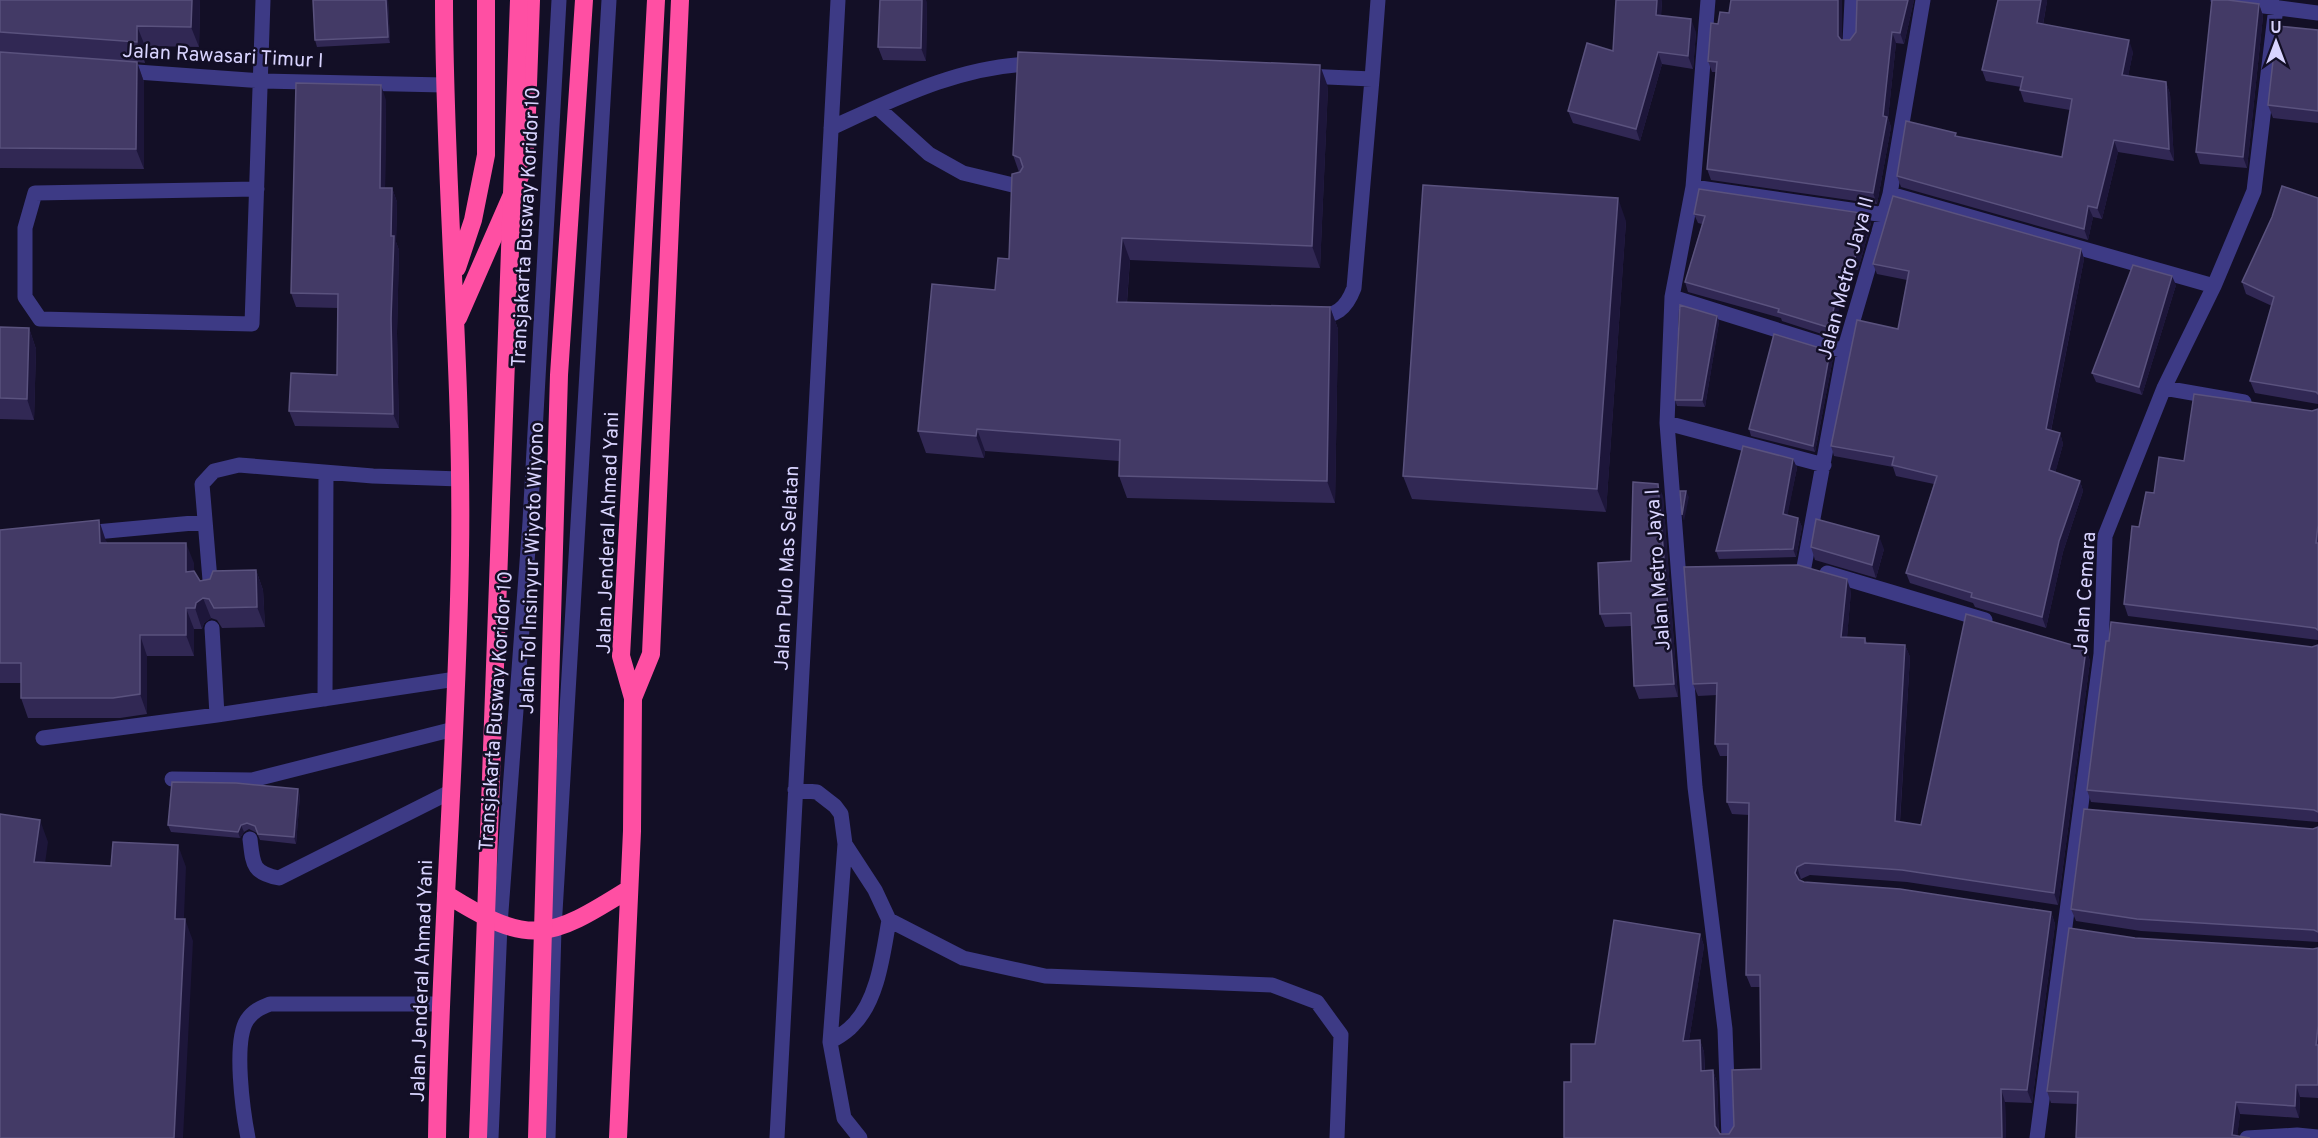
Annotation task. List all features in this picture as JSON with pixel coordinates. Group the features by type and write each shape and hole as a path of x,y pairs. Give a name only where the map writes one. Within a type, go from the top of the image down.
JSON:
{"highway":[{"name":"Jalan Jenderal Ahmad Yani","path":"437,1138 439,1004 452,791 456,679 460,480 456,322 444,85 444,0"},
{"path":"453,278 473,220 486,155 486,0"},
{"name":"Jalan Tol Insinyur Wiyoto Wiyono","path":"478,1138 519,0"},
{"name":"Jalan Jenderal Ahmad Yani","path":"456,322 521,174 526,141 531,0"},
{"name":"Jalan Tol Insinyur Wiyoto Wiyono","path":"537,1138 560,375 584,0"},
{"name":"Jalan Jenderal Ahmad Yani","path":"618,1138 629,888 633,698 621,656 656,0"},
{"path":"633,698 651,654 680,0"},
{"path":"446,894 500,925 531,932 554,929 581,919 629,888"}],"street":[{"path":"257,189 35,193 26,228 26,297 40,320 252,324 262,81 263,0"},
{"name":"Transjakarta Busway Koridor 10","path":"491,1138 500,925 530,522 559,0"},
{"path":"548,1138 554,929 609,0"},
{"name":"Jalan Pulo Mas Selatan","path":"777,1138 838,0"},
{"path":"1296,315 1330,316 1348,305 1354,288 1378,0"},
{"name":"Jalan Metro Jaya I","path":"1708,0 1694,188 1672,297 1667,423 1684,570 1695,787 1725,1029 1729,1138"},
{"path":"1850,42 1852,0"},
{"name":"Jalan Metro Jaya II","path":"1923,0 1890,194 1844,351 1824,465 1799,567 1998,624"},
{"path":"2218,0 2318,13"},
{"name":"Jalan Cemara","path":"2037,1138 2061,920 2085,812 2095,653 2108,623 2105,536 2164,388 2214,286 2254,191 2276,7"},
{"path":"831,128 910,93 1011,64 1051,64"},
{"name":"Jalan Rawasari Timur I","path":"104,69 262,81 444,85"},
{"path":"1289,75 1372,79"},
{"path":"877,107 929,154 963,173 1020,187"},
{"path":"1694,188 1885,215"},
{"path":"1890,194 2214,286"},
{"path":"1672,297 1844,351"},
{"path":"2164,388 2263,405"},
{"path":"1667,423 1824,465"},
{"path":"210,592 202,484 214,471 238,465 326,473 460,480"},
{"path":"325,699 326,473"},
{"path":"68,535 204,522"},
{"path":"212,628 217,716"},
{"path":"43,738 217,716 456,679"},
{"path":"172,779 252,785 454,729"},
{"path":"795,790 817,792 836,806 841,814 845,844 830,1042 844,1118 860,1138"},
{"path":"250,839 253,864 263,875 279,878 452,791"},
{"path":"830,1042 854,1025 867,1004 882,961 889,920 875,890 845,844"},
{"path":"889,920 963,958 1045,976 1272,985 1317,1002 1341,1035 1337,1138"},
{"path":"2061,920 2085,933"},
{"path":"248,1138 239,1063 246,1022 257,1009 270,1004 439,1004"},
{"path":"2247,1138 2297,1135 2318,1137"}],"building":[{"path":"0,0 192,0 191,27 137,26 137,42 0,32"},
{"path":"313,0 386,0 388,37 315,40"},
{"path":"880,0 922,0 921,48 878,47"},
{"path":"1616,0 1657,0 1656,15 1691,19 1688,56 1658,52 1636,129 1568,111 1587,43 1613,51"},
{"path":"1731,0 1838,0 1838,36 1841,40 1850,40 1856,32 1857,0 1908,0 1900,33 1892,32 1883,116 1887,117 1873,193 1707,169 1717,62 1708,61 1711,23 1718,24 1720,12 1729,13"},
{"path":"1998,0 2041,0 2037,23 2129,40 2122,75 2166,82 2169,149 2114,140 2097,208 2088,206 2084,229 1897,176 1906,121 1956,133 1955,136 2062,157 2072,99 2020,90 2023,77 1982,70"},
{"path":"2212,0 2259,4 2243,157 2196,152"},
{"path":"2277,26 2318,30 2318,111 2268,105"},
{"path":"0,52 137,62 136,149 0,148"},
{"path":"1018,52 1320,65 1312,246 1122,238 1117,302 1330,307 1327,481 1119,476 1120,440 977,429 976,436 918,431 932,284 995,290 998,258 1009,259 1012,174 1020,172 1023,167 1020,158 1013,155"},
{"path":"296,83 381,85 380,188 392,188 391,236 394,236 391,319 393,414 289,411 291,373 337,375 338,294 291,293"},
{"path":"1423,185 1618,198 1597,489 1403,476"},
{"path":"2282,186 2318,198 2318,394 2250,381 2274,297 2242,282 2272,217"},
{"path":"1699,189 1868,214 1854,261 1847,259 1832,315 1838,316 1834,329 1778,312 1779,309 1685,282 1705,216 1694,214"},
{"path":"1893,196 2081,249 2046,429 2060,433 2049,470 2080,481 2059,541 2042,617 1971,597 1972,593 1906,573 1937,476 1892,465 1894,457 1831,446 1857,320 1898,329 1909,271 1873,264"},
{"path":"2133,265 2172,276 2139,387 2092,373"},
{"path":"1680,305 1717,316 1702,400 1675,400"},
{"path":"0,327 29,328 27,399 0,398"},
{"path":"1774,334 1830,351 1813,446 1749,429"},
{"path":"2194,394 2312,411 2318,409 2316,543 2318,543 2318,630 2124,604 2132,526 2139,527 2146,492 2154,493 2159,457 2184,461"},
{"path":"1743,446 1793,459 1783,514 1798,518 1793,549 1716,551"},
{"path":"1633,482 1658,484 1674,684 1634,686 1631,613 1600,614 1598,563 1631,561"},
{"path":"1680,491 1686,491 1682,515"},
{"path":"1816,519 1879,536 1872,565 1811,547"},
{"path":"99,520 100,543 186,543 186,572 194,571 200,581 210,579 213,571 256,570 257,607 214,608 209,599 203,598 196,603 195,608 186,608 186,635 140,635 140,694 113,698 21,698 21,663 0,663 0,530"},
{"path":"1798,565 1847,579 1841,637 1865,638 1865,643 1905,645 1895,821 1921,825 1966,614 2086,649 2054,893 1902,870 1805,863 1797,867 1795,873 1799,880 1804,882 1900,889 2051,912 2027,1090 2001,1089 2002,1138 1564,1138 1564,1082 1571,1082 1571,1044 1595,1044 1614,920 1700,934 1683,1041 1700,1040 1701,1071 1713,1070 1715,1126 1720,1134 1729,1134 1734,1126 1732,1070 1761,1069 1760,975 1746,975 1749,803 1727,802 1728,744 1715,744 1717,683 1693,684 1684,567"},
{"path":"2111,622 2312,647 2318,645 2318,812 2087,790 2106,641 2109,641"},
{"path":"172,782 236,783 298,789 294,837 258,834 255,826 247,823 241,825 238,832 168,825"},
{"path":"2084,809 2313,829 2318,827 2318,932 2137,919 2071,909"},
{"path":"0,814 40,820 34,862 111,866 113,842 178,845 175,919 185,919 174,1138 0,1138"},
{"path":"2069,928 2135,938 2318,948 2316,1045 2318,1045 2318,1085 2296,1085 2295,1106 2236,1102 2232,1135 2250,1138 2076,1138 2078,1092 2047,1091"}]}
